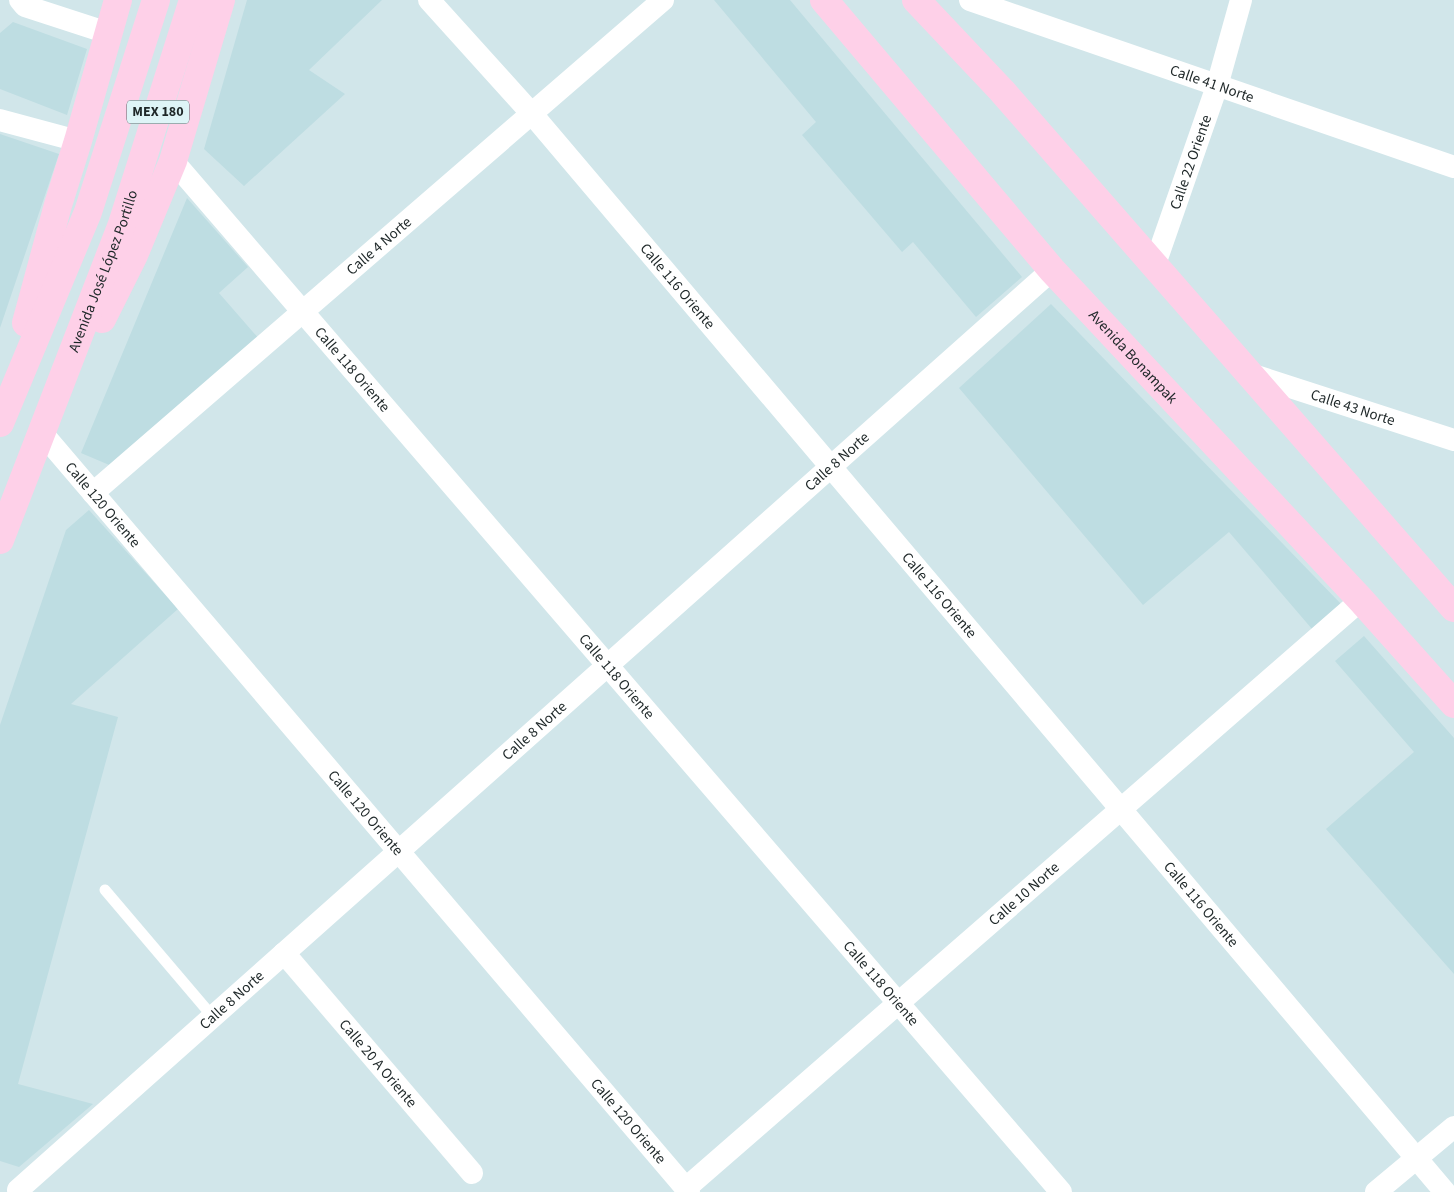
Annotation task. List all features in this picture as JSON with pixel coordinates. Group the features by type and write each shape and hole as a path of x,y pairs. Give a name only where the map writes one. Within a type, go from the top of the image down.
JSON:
{"main road":[{"path":"0,421 58,205 118,0"},
{"name":"MEX 180","path":"0,421 88,212 156,0"},
{"name":"Avenida José López Portillo","path":"0,540 122,224 193,0"},
{"path":"42,433 134,255 173,161 221,0"},
{"name":"Avenida Bonampak","path":"824,0 1052,270 1361,600 1454,704"},
{"path":"916,0 1002,91 1454,608"}],"street":[{"path":"20,0 25,6 108,32"},
{"name":"Calle 116 Oriente","path":"429,0 532,114 1445,1192"},
{"name":"Calle 4 Norte","path":"93,493 663,0"},
{"name":"Calle 41 Norte","path":"970,0 1454,167"},
{"name":"Calle 22 Oriente","path":"1154,267 1217,86 1241,0"},
{"path":"0,120 78,141"},
{"name":"Calle 118 Oriente","path":"173,161 1061,1192"},
{"name":"Calle 8 Norte","path":"13,1189 213,1016 1052,270"},
{"name":"Calle 43 Norte","path":"1252,375 1454,440"},
{"name":"Calle 120 Oriente","path":"42,433 688,1190"},
{"name":"Calle 10 Norte","path":"688,1190 898,1003 1361,600"},
{"name":"Calle 20 A Oriente","path":"284,953 472,1173"},
{"path":"1376,1192 1454,1127"}],"lane":[{"path":"105,890 213,1016"}],"shaded area":[{"path":"247,0 382,0 309,70 345,94 244,186 204,149"},
{"path":"714,0 790,0 1022,277 976,317 913,242 902,252 802,135 816,122"},
{"path":"13,22 87,49 67,115 0,89 0,33"},
{"path":"0,134 59,154 0,328"},
{"path":"187,198 248,267 219,293 260,340 114,467 81,453"},
{"path":"1051,304 1341,604 1312,629 1229,532 1143,605 959,388"},
{"path":"89,510 178,609 71,704 118,717 18,1084 93,1104 19,1167 0,1161 0,725 66,530"},
{"path":"1364,636 1454,738 1454,974 1326,829 1414,752 1335,661"}]}
